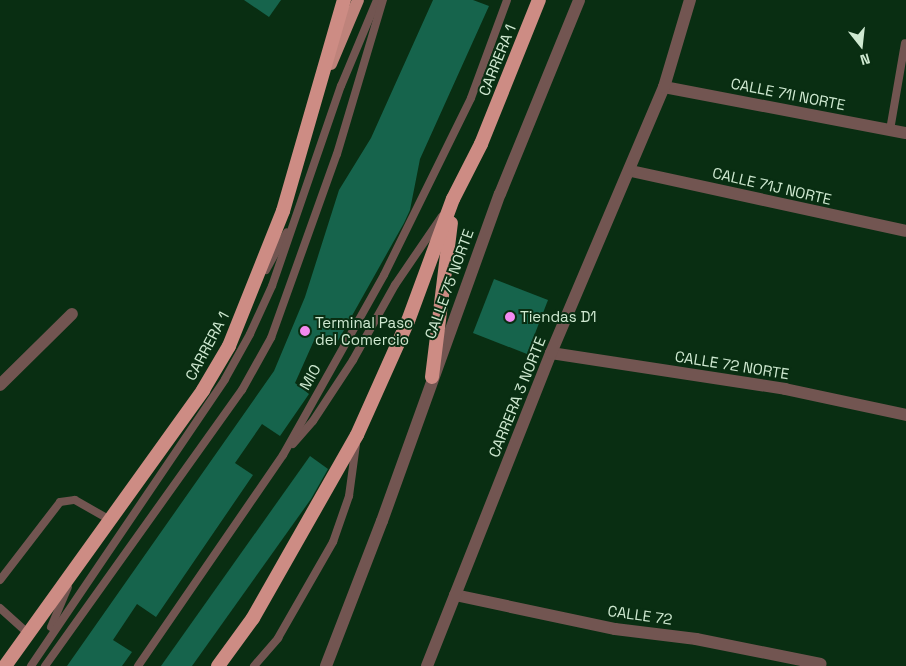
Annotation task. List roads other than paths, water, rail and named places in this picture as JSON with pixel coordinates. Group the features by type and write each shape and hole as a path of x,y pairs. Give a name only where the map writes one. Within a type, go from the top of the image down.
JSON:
{"highway":[{"path":"319,92 344,0"},
{"name":"CARRERA 1","path":"218,666 253,618 357,435 408,320 453,200 482,144 539,0"},
{"name":"CARRERA 1","path":"5,666 203,390 229,346 252,294 283,211 319,92"},
{"path":"432,377 453,200"}],"main road":[{"name":"CARRERA 1","path":"319,92 358,0"}],"street":[{"name":"CALLE 75 NORTE","path":"326,666 500,194 579,0"},
{"name":"CARRERA 3 NORTE","path":"427,666 551,353 631,171 664,87 690,0"},
{"name":"CALLE 71I NORTE","path":"664,87 906,134"},
{"name":"CALLE 71J NORTE","path":"631,171 906,231"},
{"path":"0,385 72,314"},
{"name":"CALLE 72 NORTE","path":"551,353 785,389 906,415"},
{"name":"CALLE 72","path":"455,595 615,629 696,639 821,664"}],"lane":[{"path":"31,666 225,379 250,334 297,215 341,86 377,0"},
{"path":"45,666 242,390 271,338 338,154 383,0"},
{"name":"MIO","path":"138,666 283,455 384,275 471,98 507,0"},
{"path":"890,130 905,43"},
{"path":"283,455 313,421 353,360 395,285 453,200"},
{"path":"252,294 297,215"},
{"path":"254,666 278,638 334,542 349,496 357,435"},
{"path":"0,580 60,502 75,500 110,520"},
{"path":"43,646 76,569"},
{"path":"0,608 28,634"}],"place":[{"name":"Tiendas D1","path":"510,317"},
{"name":"Terminal Paso del Comercio","path":"305,331"}]}
